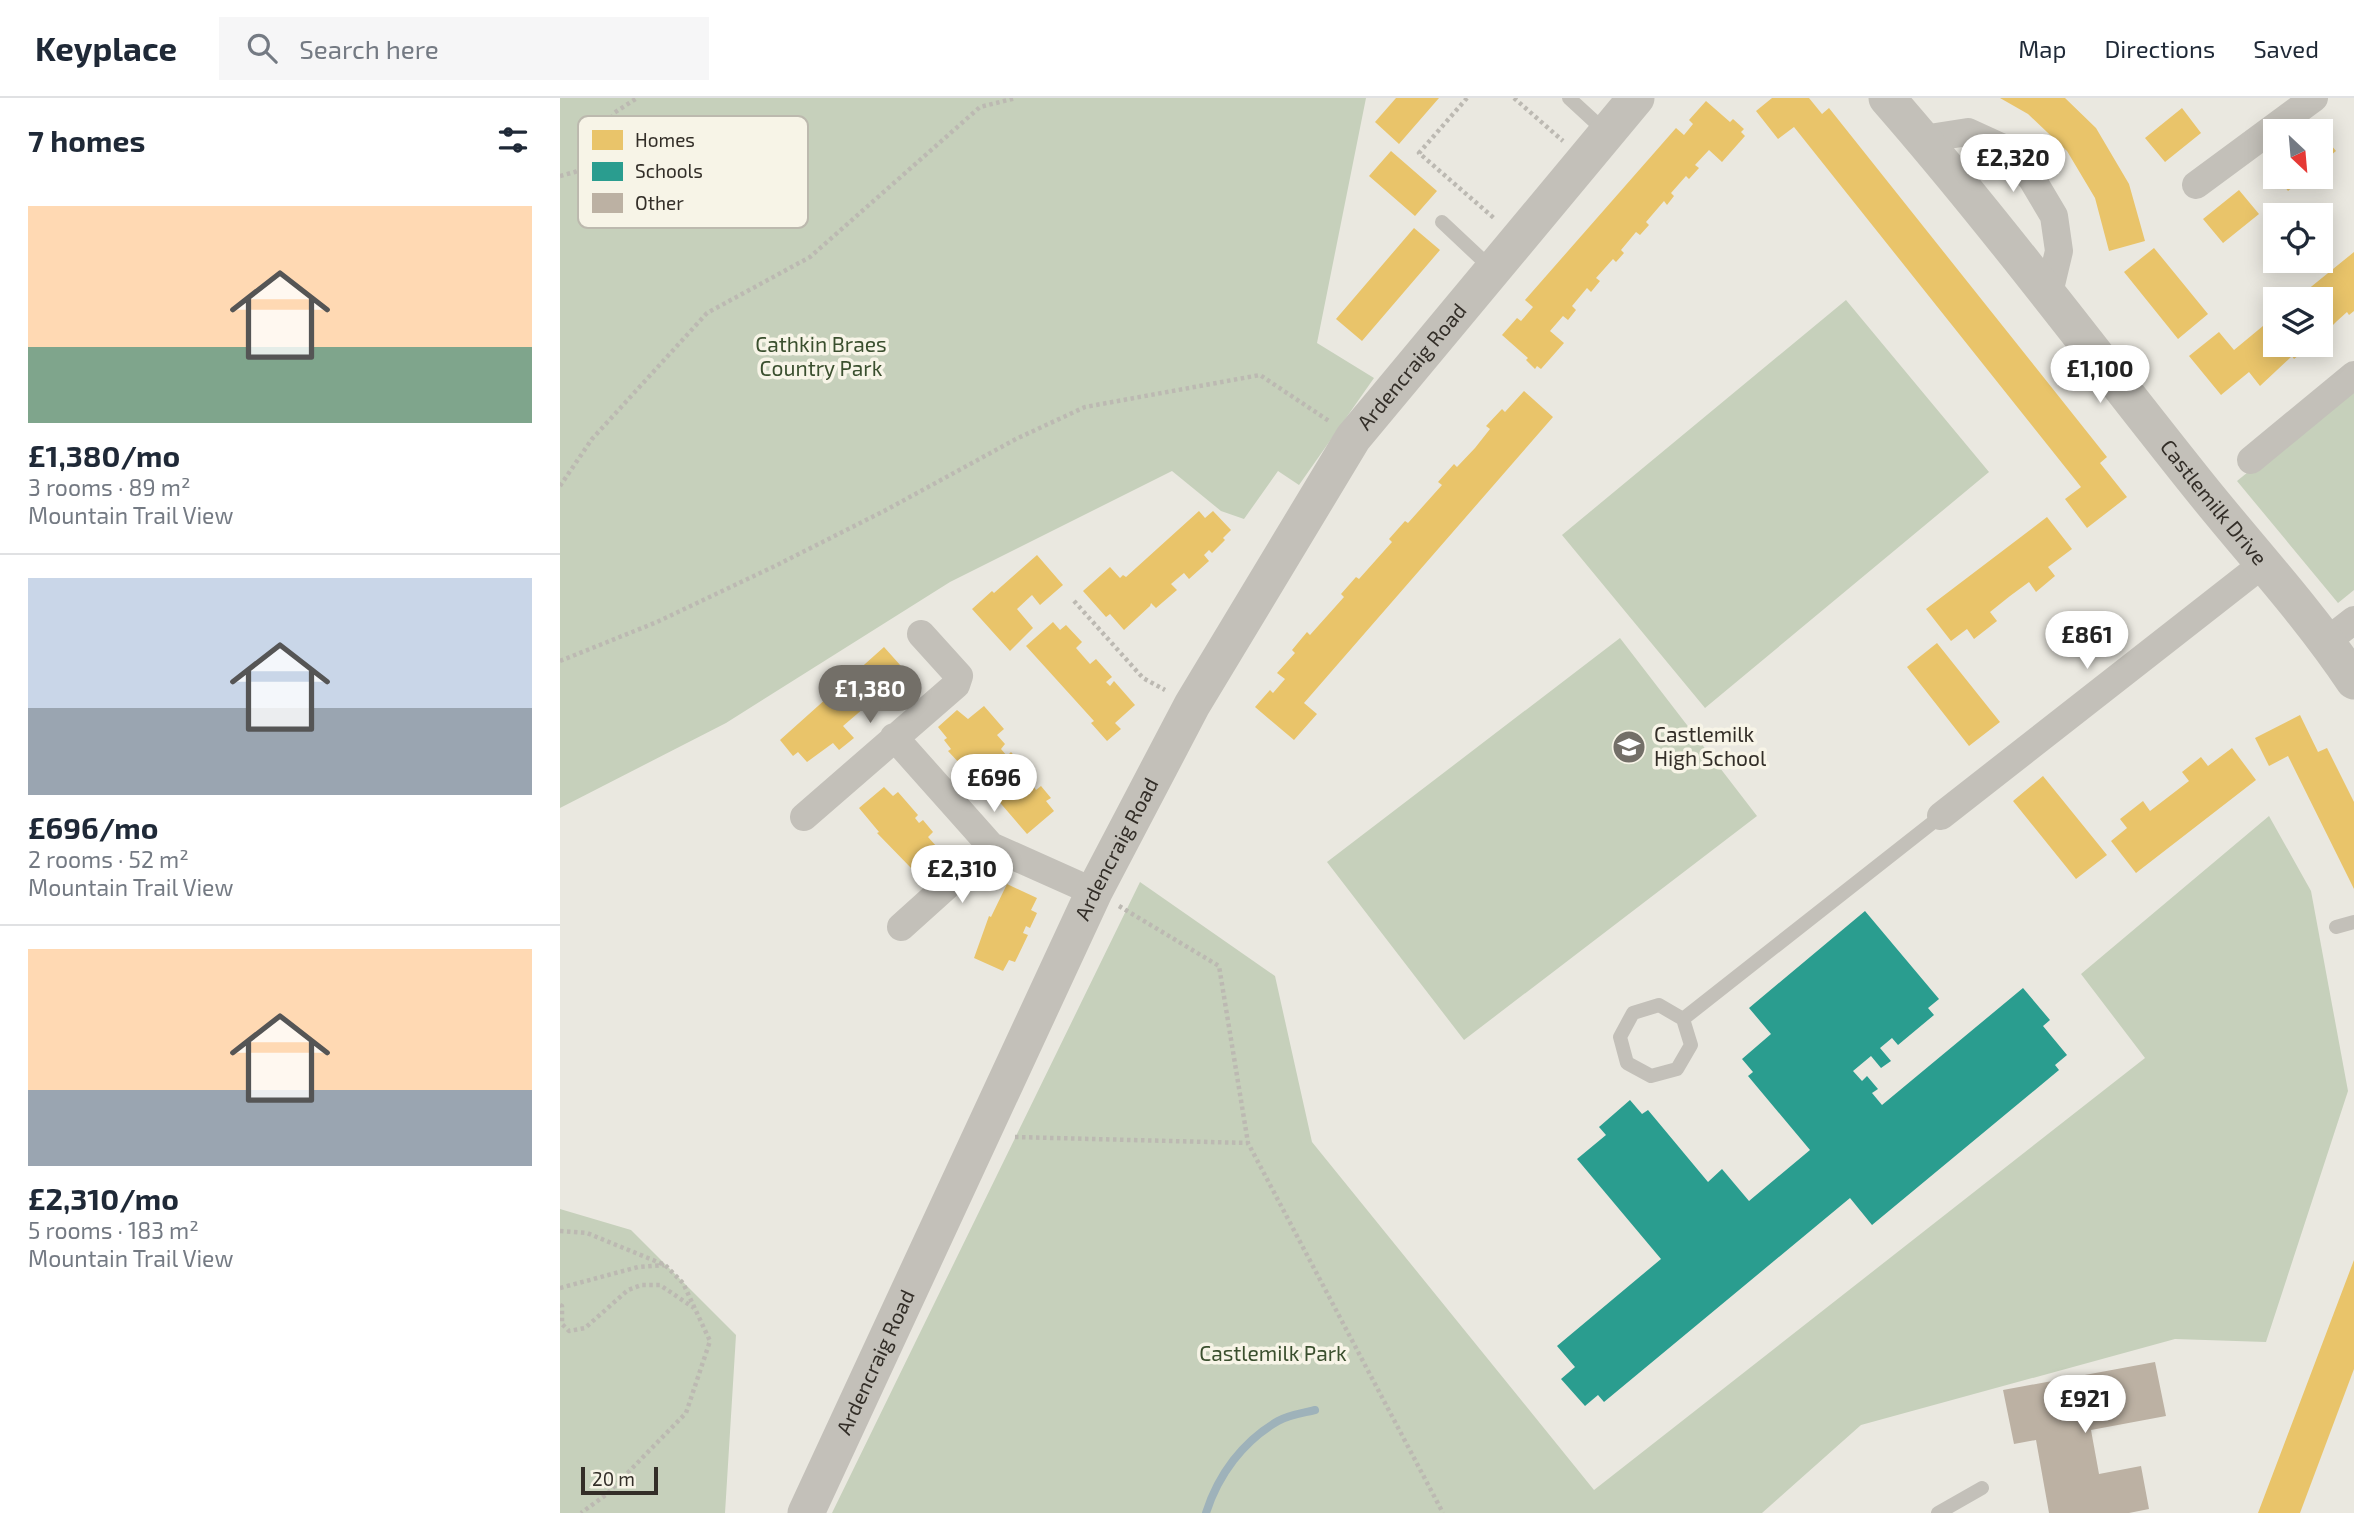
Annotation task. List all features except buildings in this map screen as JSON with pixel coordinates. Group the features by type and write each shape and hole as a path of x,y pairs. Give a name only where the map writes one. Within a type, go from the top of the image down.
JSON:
{"street":[{"name":"Ardencraig Road","path":"806,1513 1094,892 1192,705 1353,438 1636,98"},
{"name":"Castlemilk Drive","path":"1886,98 2049,293 2263,564 2341,631 2354,681"},
{"path":"2196,185 2314,98"},
{"path":"1923,139 1968,132 2003,148 2032,179 2054,216 2059,251 2049,293"},
{"path":"2251,460 2354,375"},
{"path":"1941,816 2263,564"},
{"path":"804,817 956,685 959,676 921,634"},
{"path":"894,737 991,846 1094,892"},
{"path":"901,927 991,846"}],"lane":[{"path":"1569,98 1596,147"},
{"path":"1442,222 1492,269"},
{"path":"1683,1019 1941,816"},
{"path":"2336,927 2354,922"},
{"path":"1659,1005 1683,1019 1690,1045 1677,1069 1651,1076 1627,1063 1620,1037 1633,1013 1659,1005"},
{"path":"1938,1513 1982,1488"}],"path":[{"path":"613,116 637,98"},
{"path":"560,486 592,439 707,313 810,257 980,107 1016,98"},
{"path":"1467,98 1419,153 1517,238"},
{"path":"1514,98 1596,147"},
{"path":"560,176 578,170"},
{"path":"560,661 657,622 750,578 886,510 1016,439 1085,407 1260,375 1353,438"},
{"path":"1074,601 1143,678 1192,705"},
{"path":"1094,892 1219,966 1248,1143 1443,1513"},
{"path":"981,1136 1248,1143"},
{"path":"560,1231 587,1233 665,1265 683,1283 710,1342 686,1413 607,1494 581,1513"},
{"path":"560,1288 638,1267 665,1265"},
{"path":"560,1305 564,1313 562,1324 569,1331 585,1328 628,1290 641,1285 660,1285 694,1308"}],"green space":[{"name":"Cathkin Braes Country Park","path":"560,98 1366,98 1317,343 1374,378 1299,485 1278,471 1244,519 1221,511 1172,471 950,582 726,723 560,808"},
{"path":"1846,300 1989,472 1705,708 1562,535"},
{"path":"2354,386 2354,590 2338,603 2237,481"},
{"path":"1620,638 1757,816 1464,1040 1327,862"},
{"name":"Castlemilk Park","path":"2269,816 2311,891 2348,1091 2266,1342 2175,1339 1861,1425 1762,1513 832,1513 1140,882 1275,976 1312,1142 1594,1490 2145,1058 2081,974"},
{"path":"560,1209 631,1230 736,1335 725,1513 560,1513"}],"waterway":[{"path":"1206,1513 1225,1472 1254,1438 1282,1419 1315,1410"}],"place":[{"name":"Castlemilk High School","path":"1629,747"}]}
